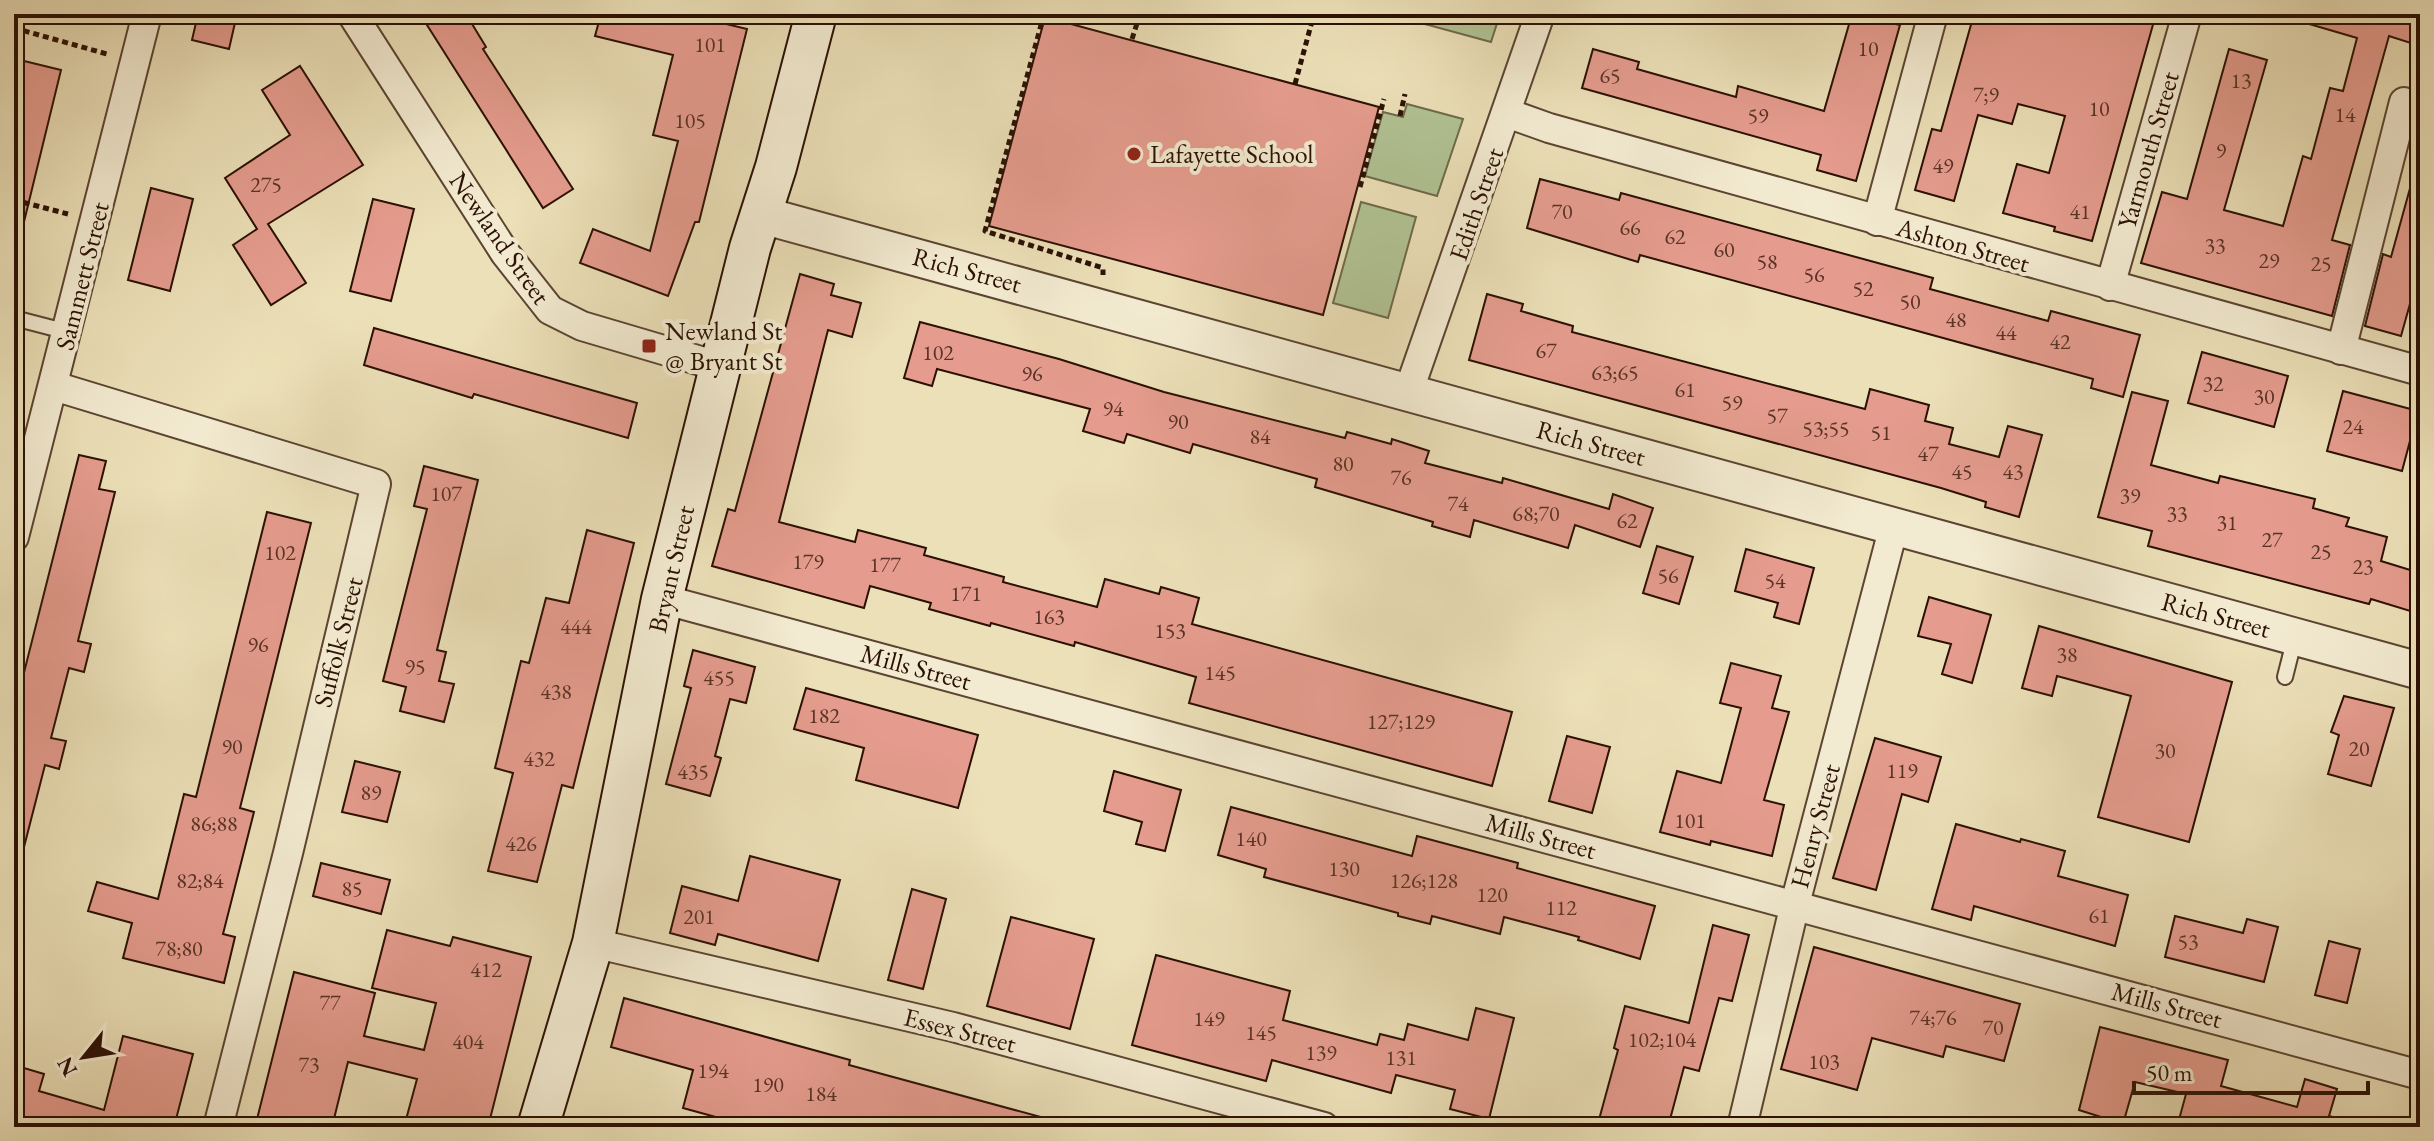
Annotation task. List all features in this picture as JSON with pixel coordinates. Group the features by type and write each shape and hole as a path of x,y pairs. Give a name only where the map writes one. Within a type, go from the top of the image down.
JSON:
{"main road":[{"name":"Bryant Street","path":"538,1127 593,943 662,599 750,248 762,215 816,14"}],"street":[{"name":"Sammett Street","path":"14,537 147,14"},
{"name":"Newland Street","path":"352,14 505,253 550,310 571,322 721,367"},
{"name":"Edith Street","path":"1408,393 1540,14"},
{"path":"1877,221 1933,14"},
{"name":"Yarmouth Street","path":"2110,286 2187,14"},
{"path":"2341,350 2404,102"},
{"name":"Ashton Street","path":"1507,113 1549,128 1877,221 2420,371"},
{"name":"Rich Street","path":"762,215 2420,671"},
{"name":"Suffolk Street","path":"54,386 376,484 281,882 218,1127"},
{"name":"Henry Street","path":"1742,1127 1795,904 1894,526"},
{"name":"Mills Street","path":"662,599 2420,1075"},
{"name":"Essex Street","path":"593,943 953,1027 1324,1127"}],"lane":[{"path":"14,318 68,332"},
{"path":"2285,677 2295,636"}],"path":[{"path":"14,54 17,29 23,14"},
{"path":"1044,14 985,231 1099,267"},
{"path":"1132,39 1140,14"},
{"path":"1295,84 1314,14"},
{"path":"17,29 134,61"},
{"path":"1400,116 1405,94"},
{"path":"1360,187 1384,99"},
{"path":"14,200 96,221"}],"green space":[{"path":"1388,14 1500,14 1491,42"},
{"path":"1407,104 1463,119 1437,196 1365,176 1383,112 1403,117"},
{"path":"1361,202 1416,217 1388,318 1333,303"}],"building":[{"path":"198,14 237,14 229,49 192,40"},
{"path":"420,14 466,14 486,47 483,49 573,189 543,208"},
{"path":"601,14 685,14 747,29 699,222 695,222 668,296 580,263 593,229 650,251 678,141 653,135 673,55 595,36"},
{"path":"1852,14 1900,25 1856,181 1817,170 1821,155 1582,88 1593,49 1639,62 1637,69 1736,97 1738,86 1824,111"},
{"path":"1974,14 2156,14 2092,241 2003,213 2017,164 2049,173 2065,116 2018,104 2012,124 1978,115 1954,201 1915,190 1932,129 1941,131"},
{"path":"2300,14 2420,14 2420,46 2389,36 2332,240 2350,245 2332,316 2141,263 2162,192 2187,199 2229,49 2267,60 2224,210 2283,226 2303,156 2311,159 2330,88 2343,91 2357,38 2299,21"},
{"path":"1045,17 1379,107 1323,315 989,226"},
{"path":"20,60 61,70 23,226 14,225 14,88"},
{"path":"300,66 363,165 268,224 306,283 271,305 233,245 257,229 225,178 290,135 262,90"},
{"path":"1540,179 1619,200 1621,193 1933,278 1930,289 2048,321 2051,311 2140,335 2123,397 2091,388 2093,379 1640,255 1638,262 1527,228"},
{"path":"2412,181 2420,182 2420,268 2401,336 2365,326 2383,254 2391,257"},
{"path":"151,188 193,199 170,291 128,280"},
{"path":"373,199 414,209 391,301 350,291"},
{"path":"800,274 834,284 831,295 861,303 852,337 828,330 779,522 855,542 858,530 926,548 924,555 1004,577 1003,582 1097,607 1105,579 1159,594 1161,587 1199,598 1192,624 1512,712 1492,786 1189,703 1196,677 1075,642 1074,646 991,623 990,626 929,609 931,603 870,586 864,608 712,566 728,509 735,511"},
{"path":"1487,294 1523,304 1521,311 1573,326 1572,332 1865,409 1870,389 1929,405 1925,421 1953,428 1949,444 1999,457 2008,426 2042,435 2019,517 1985,507 1986,502 1941,488 1469,360"},
{"path":"920,322 1059,359 1164,392 1345,438 1347,432 1391,444 1392,439 1429,451 1425,463 1502,483 1503,478 1609,509 1613,494 1653,508 1640,547 1575,525 1568,548 1474,520 1470,537 1432,526 1433,522 1315,487 1317,479 1193,444 1190,453 1127,434 1124,443 1083,431 1090,409 937,369 932,386 904,378"},
{"path":"374,328 637,403 628,438 474,394 472,398 364,365"},
{"path":"2202,352 2288,376 2274,427 2188,403"},
{"path":"2343,391 2418,411 2402,471 2327,451"},
{"path":"2132,392 2168,401 2151,465 2218,483 2220,476 2315,499 2313,508 2349,518 2346,526 2387,537 2381,561 2420,573 2420,614 2371,599 2369,604 2148,546 2152,531 2098,517"},
{"path":"79,455 106,461 99,489 115,492 78,641 91,644 84,672 69,668 51,738 66,741 59,769 45,765 23,851 14,850 14,712"},
{"path":"424,466 478,480 437,650 446,652 439,681 454,684 444,722 400,711 406,687 383,681 427,509 414,506"},
{"path":"267,512 311,523 240,808 254,812 223,934 235,937 224,983 123,958 132,923 88,911 97,882 158,899 184,794 196,797"},
{"path":"587,530 634,543 573,788 562,785 537,882 488,871 513,773 495,768 521,661 529,663 546,598 569,603"},
{"path":"1657,546 1693,557 1679,604 1643,593"},
{"path":"1746,549 1814,568 1799,624 1774,617 1778,603 1735,591"},
{"path":"1929,597 1991,615 1972,683 1942,674 1951,644 1918,636"},
{"path":"2039,626 2232,682 2189,842 2098,817 2131,696 2057,676 2052,696 2022,688"},
{"path":"693,650 755,667 746,703 730,699 715,756 721,758 710,796 666,784 691,688 684,686"},
{"path":"1731,663 1781,676 1772,708 1789,712 1764,800 1784,805 1772,856 1660,832 1677,771 1721,783 1741,708 1720,703"},
{"path":"806,688 978,735 958,808 856,780 864,748 794,729"},
{"path":"2344,696 2394,708 2371,786 2328,774 2339,735 2331,732"},
{"path":"1567,736 1610,747 1592,813 1549,801"},
{"path":"1875,738 1941,757 1928,802 1902,794 1876,890 1833,878"},
{"path":"355,761 400,772 387,822 342,812"},
{"path":"1114,771 1181,790 1165,851 1136,844 1142,822 1104,811"},
{"path":"1231,807 1412,856 1417,836 1518,863 1517,868 1655,906 1640,959 1578,940 1579,937 1504,917 1500,934 1432,916 1430,924 1264,877 1266,869 1218,855"},
{"path":"1956,824 2065,851 2058,876 2128,895 2115,946 1974,906 1971,920 1932,909"},
{"path":"750,856 840,880 818,961 718,934 715,945 670,933 682,886 738,901"},
{"path":"321,863 390,880 381,914 313,896"},
{"path":"912,889 946,899 923,989 888,980"},
{"path":"2175,916 2243,933 2247,919 2278,927 2264,982 2165,957"},
{"path":"1011,917 1094,939 1070,1029 987,1006"},
{"path":"1713,925 1749,935 1732,1001 1719,998 1699,1071 1684,1067 1668,1127 1597,1127 1618,1050 1614,1048 1625,1006 1689,1023"},
{"path":"387,930 450,946 453,937 531,957 488,1127 404,1127 417,1079 348,1062 332,1127 255,1127 294,972 375,993 364,1036 424,1050 436,1003 372,988"},
{"path":"2329,941 2360,949 2347,1003 2315,995"},
{"path":"1814,947 2020,1004 2004,1061 1946,1046 1943,1057 1872,1038 1857,1090 1781,1069"},
{"path":"1156,955 1290,991 1283,1020 1377,1045 1380,1034 1404,1040 1408,1024 1468,1040 1476,1008 1514,1018 1489,1119 1450,1109 1455,1090 1396,1075 1391,1093 1272,1060 1266,1081 1132,1045"},
{"path":"624,998 850,1060 849,1065 1048,1119 1046,1127 752,1127 683,1108 693,1070 611,1047"},
{"path":"2100,1027 2228,1060 2221,1086 2297,1107 2305,1079 2337,1089 2329,1116 2340,1119 2339,1127 2253,1127 2219,1117 2216,1127 2177,1127 2186,1094 2135,1082 2123,1124 2079,1110"},
{"path":"123,1036 193,1054 174,1127 14,1127 14,1065 44,1074 39,1091 104,1110"}],"place":[{"name":"Lafayette School","path":"1134,154"},
{"name":"Newland St @ Bryant St","path":"649,346"}]}
